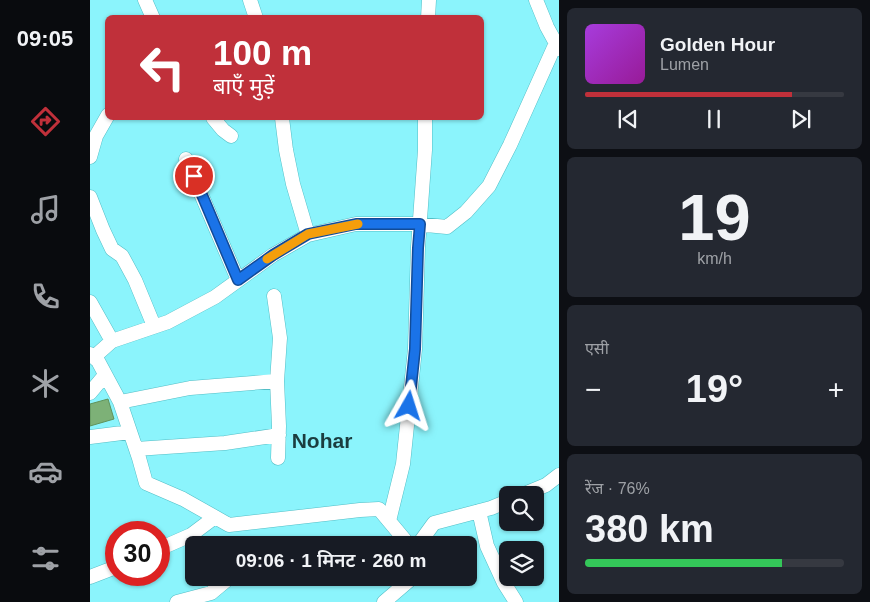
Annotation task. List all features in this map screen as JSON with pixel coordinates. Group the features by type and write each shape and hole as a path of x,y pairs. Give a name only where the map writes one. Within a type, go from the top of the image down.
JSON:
{"street":[{"path":"145,0 152,15"},
{"path":"250,0 255,15"},
{"path":"428,15 429,0"},
{"path":"402,536 379,509 229,525 183,500 146,483 120,402 98,361 92,356 112,340 168,322 214,297 273,255 308,234 356,224 420,224 447,227 466,212 489,186 557,46 536,0"},
{"path":"90,157 96,136 105,120"},
{"path":"215,120 231,136"},
{"path":"282,120 292,184 308,234"},
{"path":"389,521 403,464 415,349 425,120"},
{"path":"186,159 238,280"},
{"path":"90,197 112,249 122,256 135,280 154,326"},
{"path":"274,296 280,338 277,381 278,458"},
{"path":"90,302 112,340"},
{"path":"90,393 104,375"},
{"path":"120,402 190,388 277,381"},
{"path":"90,437 130,432"},
{"path":"136,450 225,443 279,435"},
{"path":"544,486 559,475"},
{"path":"425,536 434,523 499,505"},
{"path":"479,511 487,546 504,584 516,602"},
{"path":"170,544 191,535 215,517"},
{"path":"90,577 105,571"},
{"path":"177,602 214,598 223,586"},
{"path":"386,601 403,586"}],"building":[{"path":"108,399 114,419 90,426 90,404"}],"slow traffic":[{"path":"267,259 308,234 358,224"}],"district":[{"name":"Nohar","path":"322,441"}],"route":[{"path":"194,176 238,280 273,255 308,234 356,224 420,224 415,349 409,406"}]}
